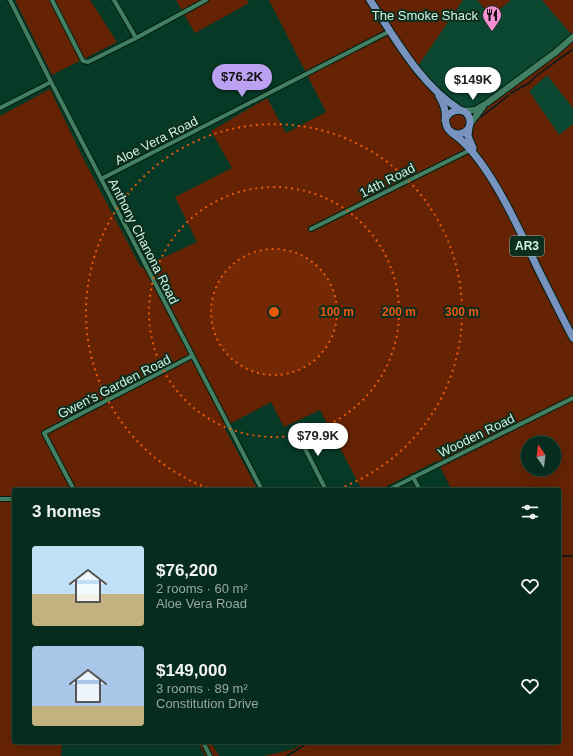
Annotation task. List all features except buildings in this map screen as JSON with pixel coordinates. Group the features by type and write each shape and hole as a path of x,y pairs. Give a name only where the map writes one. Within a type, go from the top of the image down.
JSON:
{"main road":[{"path":"370,0 419,73 435,91 443,104 447,128 452,133 464,133 487,103"},
{"path":"445,120 452,111 475,110 487,103 556,52 573,37"},
{"path":"435,91 468,116 469,126"},
{"name":"AR3","path":"469,126 469,141 476,156 501,196 570,324 573,338"},
{"name":"AR3","path":"452,133 462,140 476,156"}],"street":[{"name":"Anthony Chanona Road","path":"10,0 261,488"},
{"path":"52,0 84,61 88,62 206,0"},
{"path":"114,0 136,38"},
{"name":"Aloe Vera Road","path":"101,179 390,31"},
{"path":"0,108 51,82"},
{"name":"14th Road","path":"311,229 471,150"},
{"name":"Gwen's Garden Road","path":"73,488 44,433 192,356"},
{"name":"Wooden Road","path":"392,488 573,398"},
{"path":"296,431 325,488"},
{"path":"413,477 419,488"},
{"path":"0,499 12,499"},
{"path":"204,744 210,756"}],"shaded area":[{"path":"15,0 90,0 117,42 52,75"},
{"path":"176,0 247,0 249,3 195,33"},
{"path":"269,0 367,0 423,82 436,97 440,104 442,115 441,122 444,130 463,145 486,175 573,339 573,756 264,756 294,749 300,744 561,744 561,488 451,488 437,461 383,488 361,488 320,410 284,427 271,402 224,427 257,488 12,488 12,744 62,744 61,756 0,756 0,116 50,89 83,158 141,268 197,242 175,197 232,168 211,131 267,98 286,133 326,112"},
{"path":"374,0 463,0 418,66"},
{"path":"463,0 477,0 491,16 511,0 542,0 571,34 534,66 479,107 465,108 449,100 418,66"},
{"path":"477,0 511,0 491,16"},
{"path":"542,0 573,0 573,108 547,75 529,91 559,135 573,124 573,328 508,203 472,144 471,139 472,128 476,119 487,108 484,103 534,66 571,34"},
{"path":"547,75 573,108 573,124 559,135 529,91"},
{"path":"457,113 463,116 466,122 463,128 457,131 451,128 448,122 451,116"},
{"path":"199,744 212,744 219,756 205,756"}],"waterway":[{"path":"511,93 529,83 536,76 573,49"},
{"path":"481,117 509,95"},
{"path":"561,556 573,556"},
{"path":"287,756 306,744"}],"place":[{"name":"The Smoke Shack","path":"492,32"}]}
